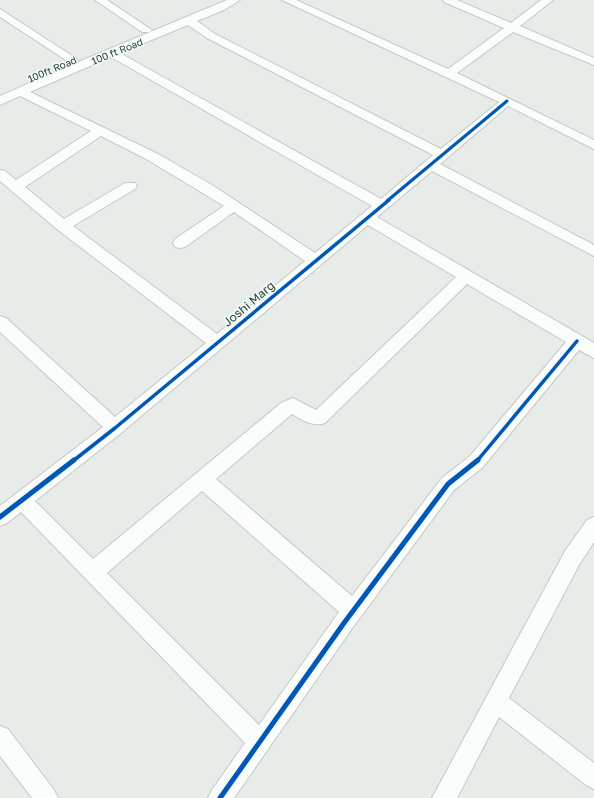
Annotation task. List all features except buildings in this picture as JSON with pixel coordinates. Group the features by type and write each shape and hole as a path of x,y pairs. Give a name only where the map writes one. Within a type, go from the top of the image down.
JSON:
{"street":[{"path":"100,0 146,30"},
{"name":"100ft Road","path":"0,92 215,0"},
{"name":"100 ft Road","path":"0,101 190,21 235,0"},
{"path":"287,0 507,101 594,146"},
{"path":"448,0 592,59"},
{"path":"449,74 548,0"},
{"path":"0,12 73,60"},
{"path":"190,21 211,36 443,155"},
{"path":"112,53 383,206"},
{"path":"21,92 153,157 233,206 316,261"},
{"name":"Joshi Marg","path":"0,516 115,428 507,101"},
{"path":"16,187 100,131"},
{"path":"431,165 594,251"},
{"path":"0,174 64,226 217,343"},
{"path":"64,226 130,186"},
{"path":"180,243 233,206"},
{"path":"368,218 594,351"},
{"path":"92,573 202,479 293,405 308,415 319,418 466,276"},
{"path":"0,322 115,428"},
{"path":"220,798 259,741 353,611 448,484 476,462 577,341"},
{"path":"202,479 353,611"},
{"path":"21,500 259,741"},
{"path":"444,798 572,558 594,526"},
{"path":"496,702 594,777"},
{"path":"0,737 46,798"}],"cycle path":[{"path":"0,517 115,428 507,101"},
{"path":"220,798 344,623 448,484 476,462 577,341"}]}
